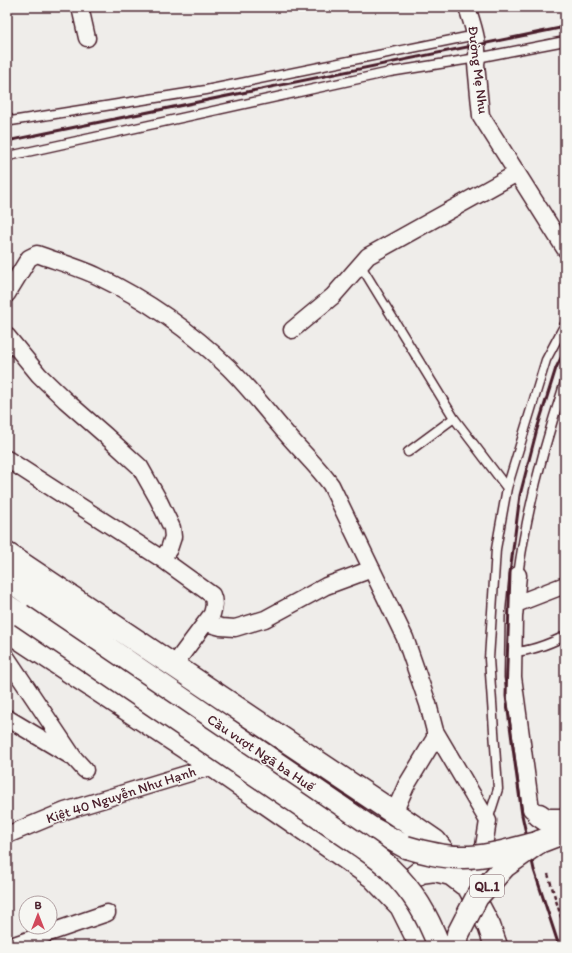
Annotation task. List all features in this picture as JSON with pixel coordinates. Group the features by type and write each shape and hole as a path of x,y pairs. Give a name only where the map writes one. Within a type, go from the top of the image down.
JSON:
{"main road":[{"path":"7,554 435,841 464,878 474,897 493,942"},
{"name":"Cầu vượt Ngã ba Huế","path":"7,579 14,619 358,844 389,868 412,892 430,922 438,946"},
{"path":"14,619 213,766 373,877 401,906 420,944"},
{"name":"Cầu vượt Ngã ba Huế","path":"14,619 406,847 432,854 460,857 483,856 539,842 565,832"},
{"path":"539,815 546,820 565,820"},
{"name":"Cầu vượt Ngã ba Huế","path":"456,946 458,934 477,897 505,866 539,842"},
{"path":"401,906 407,883 420,872 435,870 451,874 474,897"}],"street":[{"path":"80,7 87,38"},
{"name":"Đường Mẹ Nhu","path":"467,7 476,35 476,64 481,116 565,249"},
{"path":"292,330 333,296 365,261 517,173"},
{"path":"7,294 29,258 37,254 96,275 135,297 185,330 228,368 263,404 291,439 320,471 330,485 405,638 428,704 435,731 435,738 406,786 394,813"},
{"path":"7,336 39,375 64,400 140,467 172,528 173,537 170,548 162,559"},
{"path":"7,459 162,559 212,595 214,600 212,614 174,666"},
{"path":"206,623 221,627 235,628 265,619 326,586 372,569"},
{"path":"518,575 513,677 531,809 539,815"},
{"path":"516,604 565,585"},
{"path":"7,658 74,758 85,770"},
{"path":"7,718 74,758"},
{"path":"435,731 488,821 474,897"},
{"name":"Kiệt 40 Nguyễn Như Hạnh","path":"7,835 65,811 213,766"},
{"path":"11,946 107,913"}],"lane":[{"path":"7,116 11,121 206,90 476,35"},
{"path":"9,156 390,72 477,58 565,40"},
{"path":"365,261 454,418 507,488"},
{"path":"488,821 498,789 489,659 496,548 507,488 546,360 565,324"},
{"path":"518,575 522,546 538,474 552,422 565,382"},
{"path":"408,452 454,418"},
{"path":"514,652 537,648 565,636"}],"path":[{"path":"548,874 565,930"}],"railway":[{"path":"7,141 565,27"},
{"path":"559,946 534,870 522,815 506,696 510,573 520,495 537,429 556,368 565,350"}]}
